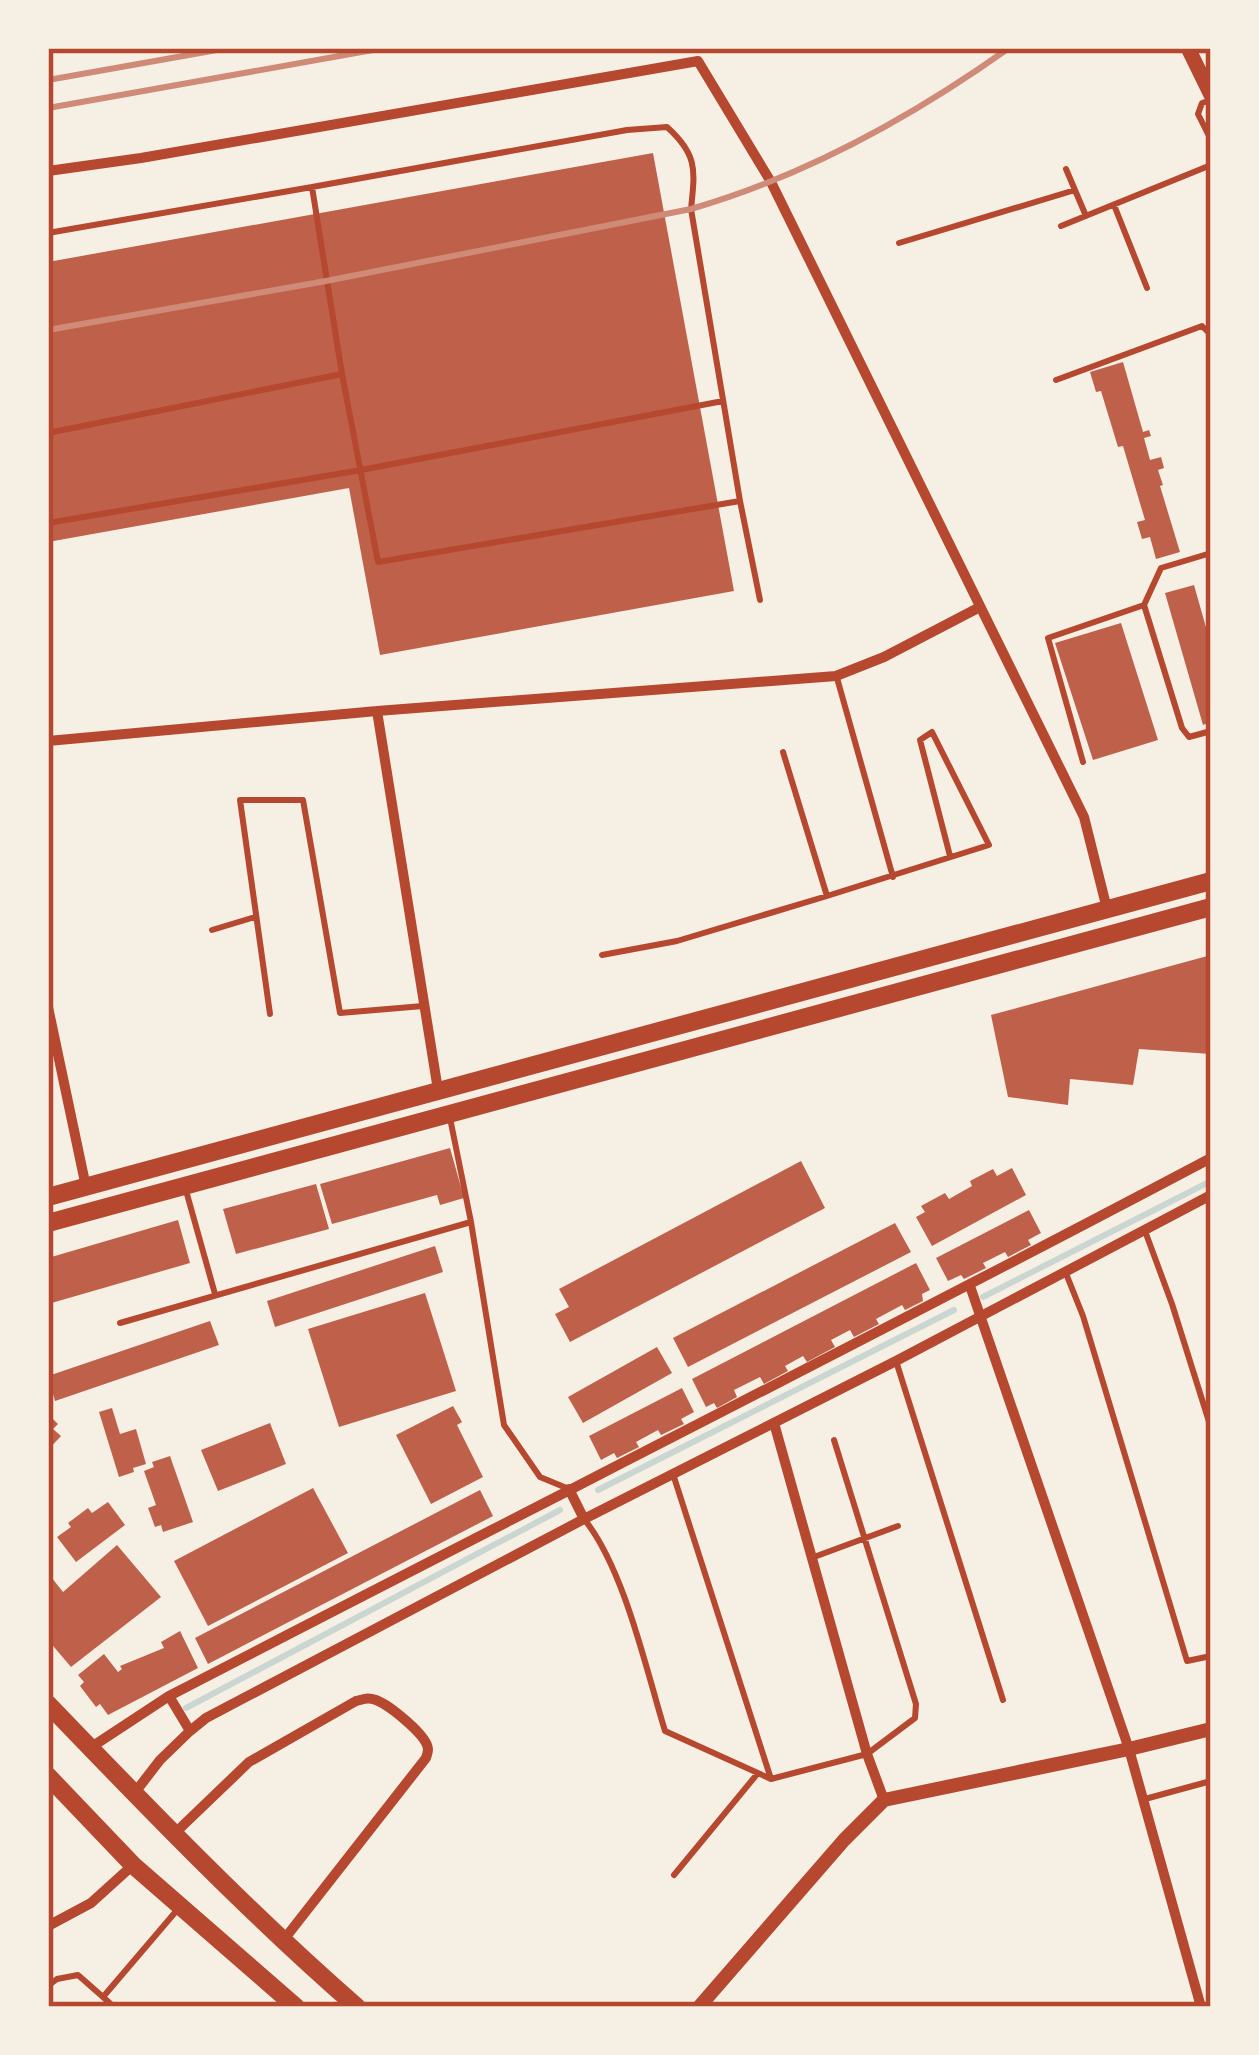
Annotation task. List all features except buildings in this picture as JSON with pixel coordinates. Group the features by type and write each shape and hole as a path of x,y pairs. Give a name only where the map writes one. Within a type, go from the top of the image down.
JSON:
{"main road":[{"path":"1188,48 1211,97"},
{"path":"48,1197 1211,881"},
{"path":"48,1223 1211,907"},
{"path":"48,1704 282,1942 357,2007"},
{"path":"48,1776 133,1865 296,2007"}],"street":[{"path":"48,171 698,61 771,182 1084,817 1108,909"},
{"path":"48,741 836,676 884,657 980,607"},
{"path":"377,711 438,1090"},
{"path":"48,1007 86,1187"},
{"path":"90,1748 169,1696 1211,1158"},
{"path":"133,1795 160,1760 206,1718 1211,1195"},
{"path":"970,1286 1129,1749 1201,2007"},
{"path":"774,1423 884,1800"},
{"path":"569,1489 584,1519"},
{"path":"169,1696 190,1731"},
{"path":"173,1834 249,1762 356,1701 378,1701 416,1729 427,1743 426,1758 282,1942"},
{"path":"699,2007 884,1800 1211,1729"},
{"path":"48,1926 92,1903 133,1865"}],"lane":[{"path":"1211,97 1198,114 1211,140"},
{"path":"48,233 627,130 668,127 687,145 694,170 691,209 760,600"},
{"path":"1061,226 1211,165"},
{"path":"1066,169 1086,216"},
{"path":"312,187 378,562 740,501"},
{"path":"899,243 1075,190"},
{"path":"1114,205 1148,288"},
{"path":"1056,380 1202,326 1211,335"},
{"path":"48,433 342,374"},
{"path":"48,523 723,401"},
{"path":"1211,553 1161,568 1144,605 1182,728 1189,737 1211,731"},
{"path":"1084,762 1048,638 1144,605"},
{"path":"836,676 893,877"},
{"path":"602,955 677,941 989,845 932,732 920,740 950,856"},
{"path":"783,752 827,896"},
{"path":"270,1014 240,800 303,800 340,1013 426,1005"},
{"path":"212,930 254,917"},
{"path":"449,1114 504,1425 540,1477 569,1489"},
{"path":"184,1186 215,1294"},
{"path":"120,1323 471,1222"},
{"path":"1145,1231 1211,1428"},
{"path":"1065,1271 1083,1316 1187,1660 1211,1656"},
{"path":"896,1361 1004,1700"},
{"path":"584,1519 608,1558 665,1731 771,1779 867,1754 916,1713 834,1440"},
{"path":"673,1474 771,1779"},
{"path":"814,1557 898,1526"},
{"path":"674,1875 758,1773"},
{"path":"1143,1800 1211,1781"},
{"path":"103,1996 181,1906"},
{"path":"48,1986 78,1975 114,2007"}],"waterway":[{"path":"983,1297 1211,1181"},
{"path":"598,1490 954,1310"},
{"path":"186,1708 560,1510"}],"railway":[{"path":"48,80 228,48"},
{"path":"48,108 384,48"},
{"path":"48,330 691,209 775,180 856,142 1009,48"}]}
